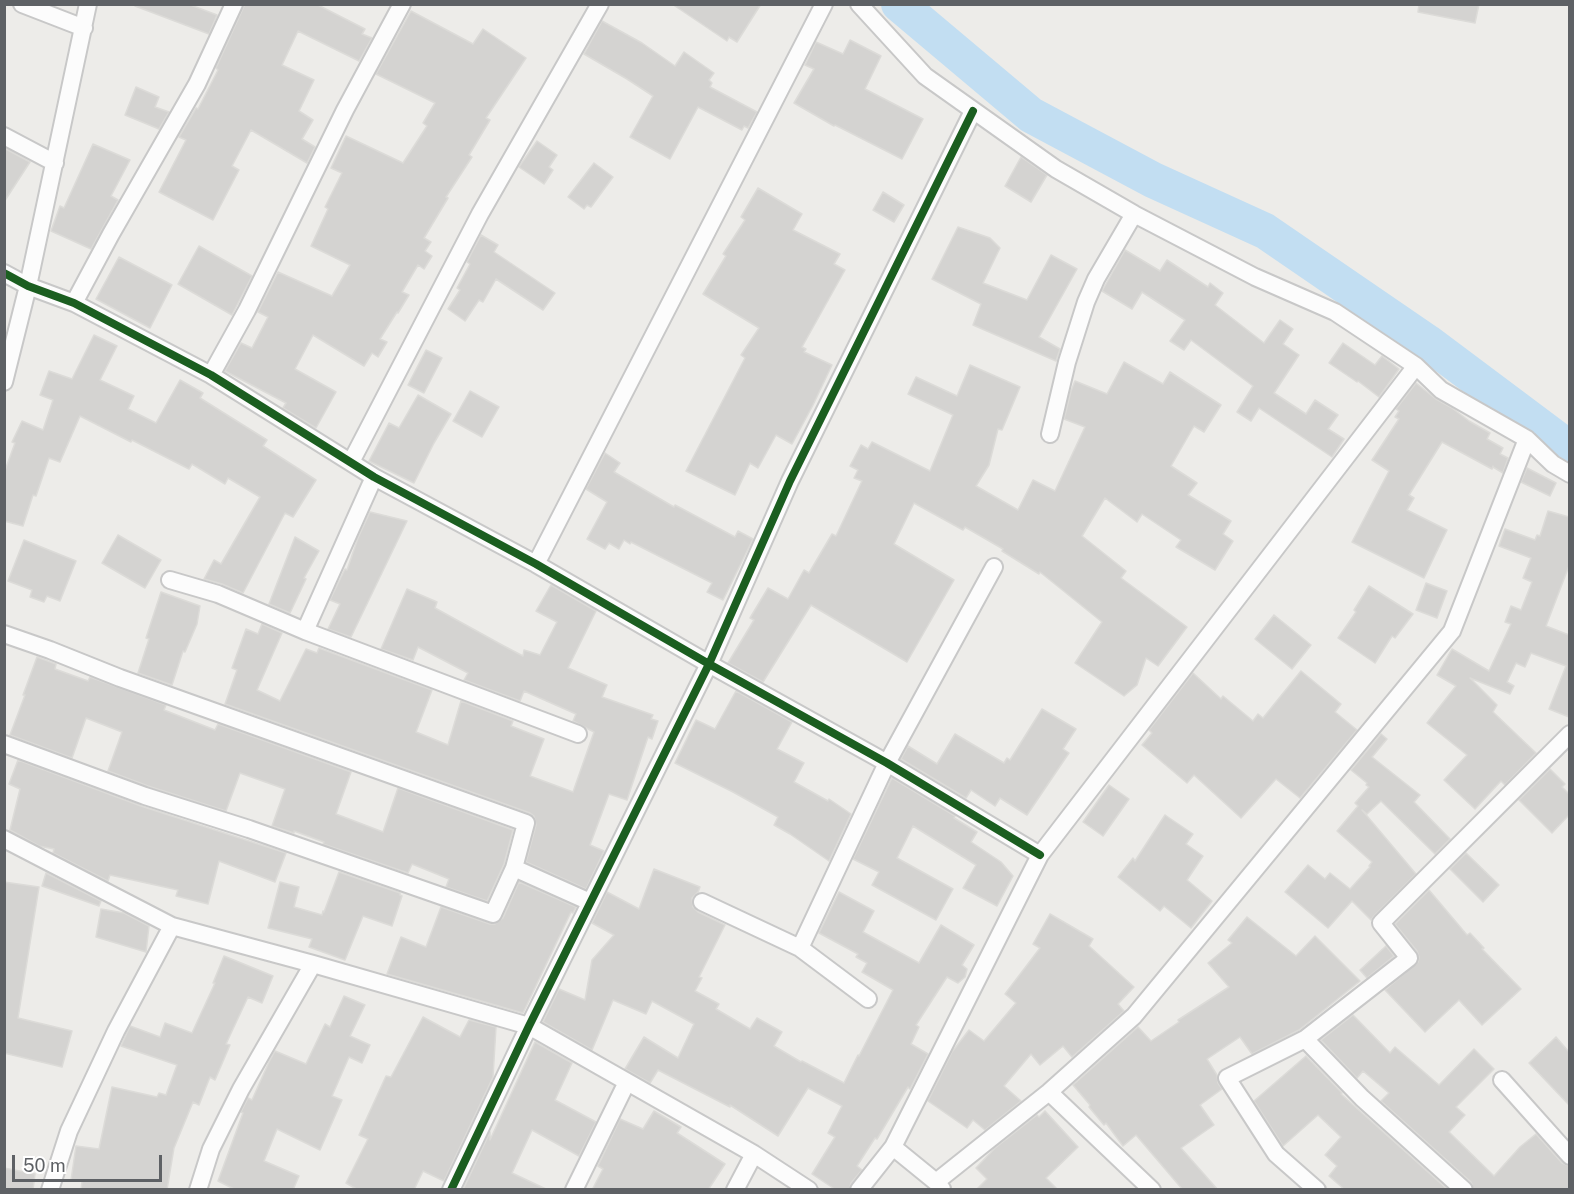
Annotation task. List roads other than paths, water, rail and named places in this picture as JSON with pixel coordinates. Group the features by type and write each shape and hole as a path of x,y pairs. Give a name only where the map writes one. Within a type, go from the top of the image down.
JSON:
{"street":[{"path":"22,4 84,28"},
{"path":"4,382 28,286 88,4"},
{"path":"74,303 197,84 234,4"},
{"path":"211,375 247,309 345,110 402,4"},
{"path":"351,462 480,214 600,4"},
{"path":"536,564 824,4"},
{"path":"859,4 925,76 1056,169 1134,214 1255,277 1335,312 1416,366 1441,390 1527,439 1553,464 1569,474"},
{"path":"451,1190 529,1026 709,664 790,481 973,111"},
{"path":"4,136 55,163"},
{"path":"1050,434 1067,363 1086,302 1096,279 1134,214"},
{"path":"4,273 28,286 74,303 211,375 374,477 536,564 887,763 1040,855"},
{"path":"860,1190 893,1147 1040,855 1416,366"},
{"path":"893,1147 939,1186 1134,1016 1452,631 1527,439"},
{"path":"305,631 374,477"},
{"path":"800,948 887,763 994,567"},
{"path":"170,580 218,594 305,631 578,734"},
{"path":"4,634 120,678 526,823 514,868 493,914 249,829 145,796 4,744"},
{"path":"1317,1190 1276,1154 1227,1078 1305,1039 1409,958 1382,923 1569,734"},
{"path":"4,839 172,926 529,1026 754,1154 809,1190"},
{"path":"514,868 590,902"},
{"path":"702,902 800,948 868,999"},
{"path":"50,1190 69,1131 116,1031 172,926"},
{"path":"198,1190 211,1149 242,1089 313,964"},
{"path":"1305,1039 1362,1098 1464,1190"},
{"path":"1503,1080 1569,1156"},
{"path":"574,1190 627,1082"},
{"path":"1049,1092 1152,1190"},
{"path":"735,1190 754,1154"}],"waterway":[{"path":"899,4 1031,115 1153,180 1265,231 1427,342 1570,449"}]}
